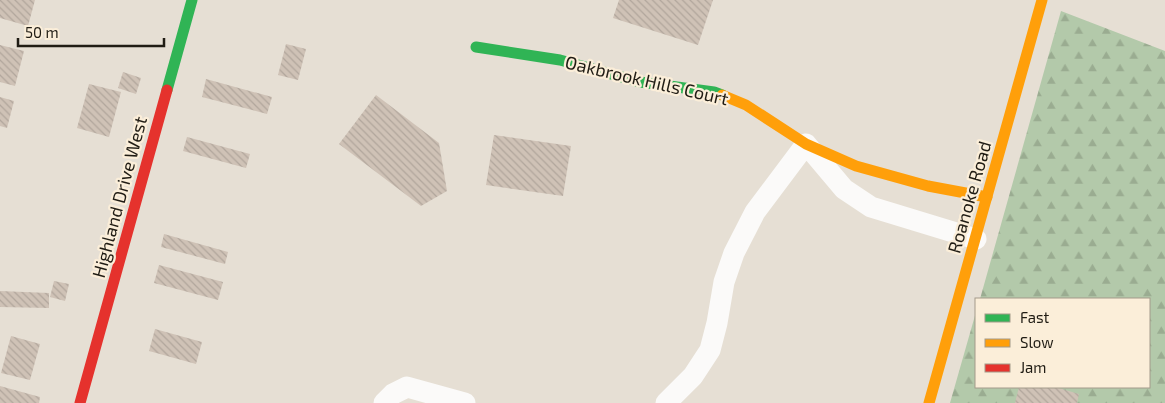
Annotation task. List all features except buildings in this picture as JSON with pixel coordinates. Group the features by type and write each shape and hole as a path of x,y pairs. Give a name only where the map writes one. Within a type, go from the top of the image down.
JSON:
{"street":[{"name":"Highland Drive West","path":"80,403 192,0"},
{"name":"Roanoke Road","path":"929,403 1042,0"},
{"name":"Oakbrook Hills Court","path":"476,47 560,60 640,82 714,92 746,105 806,144 856,166 928,186 987,197"},
{"name":"Oakbrook Hills Court","path":"806,144 844,189 871,207 976,238"},
{"path":"666,403 693,376 710,350 724,282 734,253 755,212 806,144"},
{"path":"384,403 393,394 407,387 465,403"}],"green space":[{"path":"1061,11 1165,51 1165,403 950,403 975,316 975,388 1150,388 1150,298 980,298"}],"traffic: fast":[{"path":"167,90 192,0"},
{"path":"476,47 560,60 640,82 714,92 722,95"}],"traffic: slow":[{"path":"929,403 1042,0"},
{"path":"722,95 746,105 806,144 856,166 928,186 987,197"}],"traffic: jam":[{"path":"80,403 167,90"}]}
